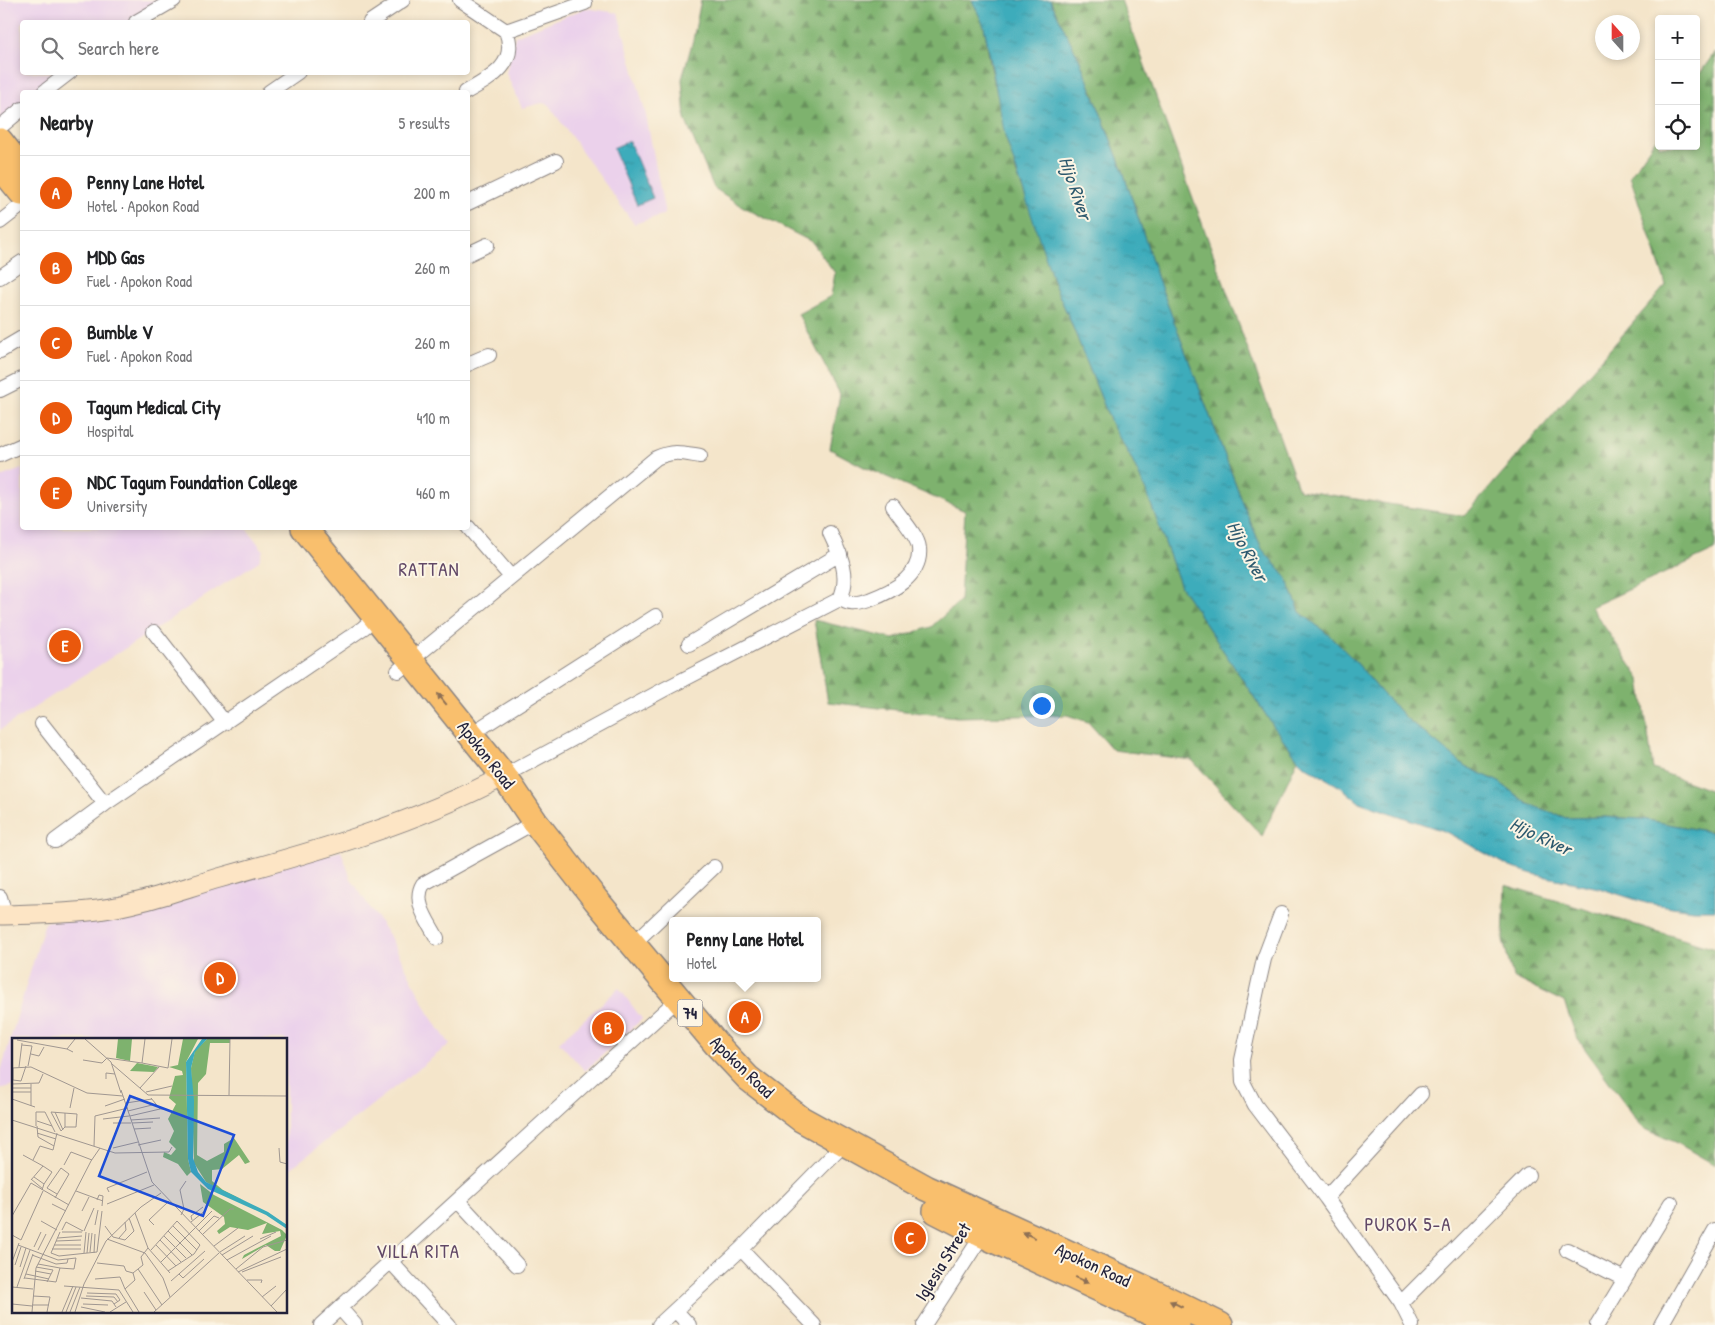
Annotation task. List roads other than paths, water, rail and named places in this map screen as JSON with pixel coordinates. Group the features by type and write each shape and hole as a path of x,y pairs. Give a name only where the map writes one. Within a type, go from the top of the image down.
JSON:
{"highway":[{"path":"0,141 20,166"},
{"path":"0,166 20,191"},
{"name":"Apokon Road","path":"286,530 369,623 496,780 620,954 717,1045 748,1078 840,1148 926,1188 987,1227 1177,1325"},
{"name":"Apokon Road","path":"305,530 369,623"},
{"name":"Apokon Road","path":"404,665 471,734 496,780"},
{"name":"Apokon Road","path":"528,826 596,900 633,944 672,1003"},
{"name":"Apokon Road","path":"1145,1309 1220,1325"}],"street":[{"path":"139,20 174,0"},
{"path":"373,20 402,0"},
{"path":"460,0 506,32 510,40 510,51 504,66 469,90"},
{"path":"506,32 586,3"},
{"path":"47,90 66,75"},
{"path":"272,90 294,75"},
{"path":"0,127 20,112"},
{"path":"470,202 556,161"},
{"path":"0,222 20,207"},
{"path":"470,253 487,245"},
{"path":"0,277 20,263"},
{"path":"0,351 20,339"},
{"path":"470,363 489,355"},
{"path":"0,390 20,380"},
{"path":"0,455 20,447"},
{"path":"404,665 656,458 675,452 700,456"},
{"path":"840,599 851,604 884,595 902,584 912,572 918,560 919,547 893,506"},
{"path":"470,528 511,577"},
{"path":"2,909 84,911 122,905 322,849 421,815 496,780 665,689 840,599 845,589 840,554 830,533"},
{"path":"689,644 840,554"},
{"path":"471,734 656,616"},
{"path":"54,841 369,623"},
{"path":"154,632 225,722"},
{"path":"42,724 105,804"},
{"path":"437,938 418,898 419,890 423,884 528,826"},
{"path":"633,944 714,868"},
{"path":"1282,914 1264,959 1242,1060 1242,1082 1255,1105 1326,1198 1401,1303 1412,1325"},
{"path":"321,1325 672,1003"},
{"path":"1326,1198 1420,1094"},
{"path":"659,1325 741,1248 840,1148"},
{"path":"1401,1303 1528,1175"},
{"path":"458,1201 517,1265"},
{"path":"1597,1325 1671,1203"},
{"name":"Iglesia Street","path":"924,1325 987,1227"},
{"path":"1661,1325 1715,1230"},
{"path":"741,1248 814,1325"},
{"path":"1567,1250 1624,1280"},
{"path":"391,1262 449,1324"},
{"path":"340,1308 355,1325"},
{"path":"675,1310 689,1325"}],"water":[{"name":"Hijo River","path":"972,0 1050,0 1081,63 1123,171 1159,282 1247,514 1262,549 1286,577 1300,612 1330,636 1356,662 1407,719 1465,766 1499,782 1528,804 1566,818 1642,819 1715,833 1715,910 1693,910 1646,903 1599,888 1533,874 1510,867 1446,832 1359,802 1342,788 1303,765 1298,759 1274,727 1181,587 1147,493 1131,458 1112,425 1055,286 1005,136 984,26"},
{"path":"629,141 653,198 637,205 613,148"}],"place":[{"name":"NDC Tagum Foundation College","path":"65,646"},
{"name":"Tagum Medical City","path":"220,978"},
{"name":"Penny Lane Hotel","path":"745,1017"},
{"name":"MDD Gas","path":"608,1028"},
{"name":"Bumble V","path":"910,1238"}],"district":[{"name":"RATTAN","path":"429,569"},
{"name":"PUROK 5-A","path":"1408,1224"},
{"name":"VILLA RITA","path":"418,1251"}]}
